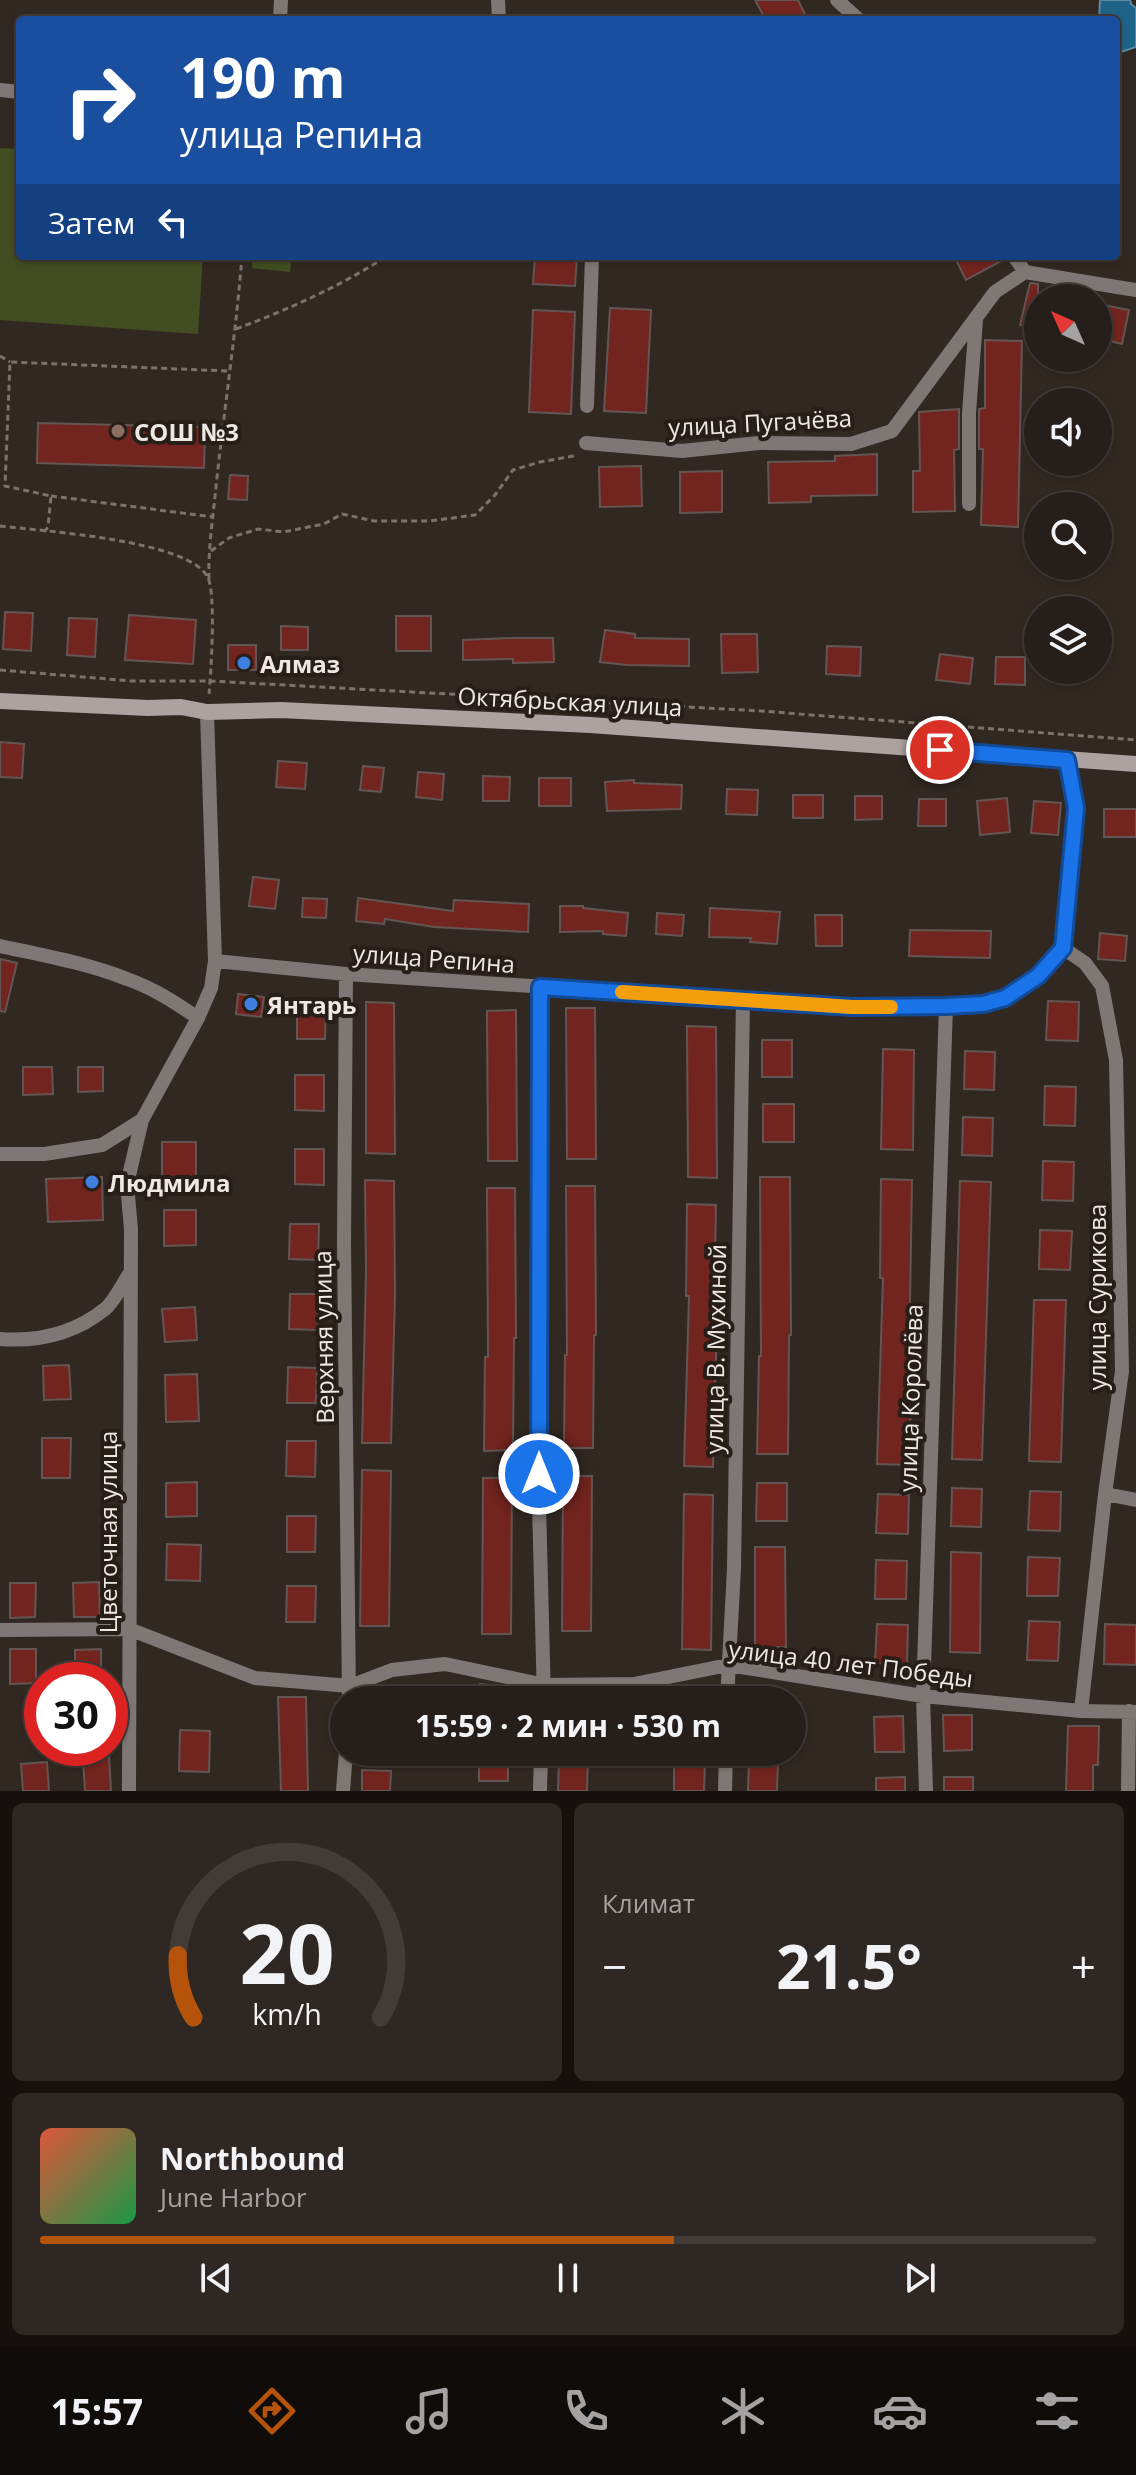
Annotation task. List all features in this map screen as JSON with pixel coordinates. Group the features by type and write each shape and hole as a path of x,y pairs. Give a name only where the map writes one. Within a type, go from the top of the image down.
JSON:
{"main road":[{"name":"Октябрьская улица","path":"0,701 181,707 207,712 281,710 590,725 1136,764"}],"street":[{"path":"837,0 855,16"},
{"path":"587,406 592,260"},
{"path":"1017,260 1025,272 1136,290"},
{"name":"улица Пугачёва","path":"586,443 682,451 759,443 851,444 892,431 995,292 1025,272"},
{"path":"969,504 969,413 976,320"},
{"path":"0,1154 44,1154 102,1145 142,1120 198,1018 211,988 215,961 207,712"},
{"path":"1063,948 1076,808 1067,760"},
{"path":"0,946 127,978 163,995 198,1018"},
{"name":"улица Репина","path":"215,961 346,974 852,1007 946,1006 983,1004 1005,998 1038,976 1063,948"},
{"name":"улица Сурикова","path":"1063,948 1085,963 1102,986 1116,1060 1122,1371 1081,1711"},
{"name":"Верхняя улица","path":"346,974 344,1242 349,1686"},
{"path":"540,987 539,1504 544,1686"},
{"name":"улица В. Мухиной","path":"727,1686 734,1568 743,999"},
{"name":"улица Королёва","path":"926,1791 923,1696 946,1006"},
{"name":"Цветочная улица","path":"129,1791 131,1229 127,1184 142,1120"},
{"path":"0,1339 29,1342 65,1332 107,1308 130,1273"},
{"path":"1105,1494 1136,1500"},
{"name":"улица 40 лет Победы","path":"0,1630 129,1629 255,1678 330,1690"},
{"name":"улица 40 лет Победы","path":"362,1686 392,1670 445,1664 520,1686"},
{"name":"улица 40 лет Победы","path":"614,1686 728,1665 923,1696 1081,1711 1132,1712"},
{"path":"1128,1791 1132,1712"},
{"path":"343,1791 345,1766"},
{"path":"540,1791 541,1766"},
{"path":"725,1791 726,1766"}],"path":[{"path":"207,712 213,517 242,260"},
{"path":"236,329 305,302 381,260"},
{"path":"0,356 10,362 228,371"},
{"path":"10,362 5,486 51,496 213,517"},
{"path":"211,551 229,538 258,529 283,532 324,524 342,514 374,521 430,521 475,515 513,470 573,456 586,443"},
{"path":"44,532 48,527 51,496"},
{"path":"0,526 127,542 171,552 194,562 209,579"},
{"path":"0,670 131,681 210,681 761,711 1136,740"}],"green space":[{"path":"0,148 16,149 16,260 203,260 198,334 0,320"},
{"path":"253,260 292,260 290,272 252,268"}],"water":[{"path":"1100,0 1130,0 1136,8 1136,47 1120,51 1120,16 1099,16"}],"building":[{"path":"755,0 798,0 806,16 764,16"},
{"path":"535,260 577,260 575,286 533,284"},
{"path":"956,260 1003,260 966,280"},
{"path":"1112,307 1129,310 1122,344 1112,342"},
{"path":"610,308 651,310 646,413 604,411"},
{"path":"533,310 575,312 571,414 529,412"},
{"path":"985,340 1022,341 1018,527 981,525 983,449 979,449 979,409 985,408"},
{"path":"959,409 959,449 954,450 955,511 913,512 913,471 920,471 919,412"},
{"path":"38,423 205,427 204,468 37,463"},
{"path":"877,454 877,495 811,496 811,502 769,503 768,462 835,461 835,456"},
{"path":"641,466 642,506 600,507 599,467"},
{"path":"722,471 722,512 680,513 680,472"},
{"path":"230,475 248,476 247,500 228,499"},
{"path":"5,612 33,613 31,651 3,649"},
{"path":"129,615 196,620 193,664 125,660"},
{"path":"396,616 431,616 431,651 396,651"},
{"path":"69,618 97,619 95,657 67,655"},
{"path":"281,626 308,627 308,650 281,650"},
{"path":"605,630 635,634 635,638 689,639 689,666 600,662"},
{"path":"721,634 757,634 758,672 722,673"},
{"path":"553,638 554,662 463,660 463,640"},
{"path":"228,645 256,645 256,670 228,670"},
{"path":"827,646 861,647 860,676 826,674"},
{"path":"940,654 973,658 970,684 936,680"},
{"path":"996,657 1024,657 1025,685 995,684"},
{"path":"0,742 24,744 22,778 0,777"},
{"path":"278,761 307,763 305,789 276,787"},
{"path":"363,766 384,768 381,792 360,790"},
{"path":"418,772 444,774 442,800 416,797"},
{"path":"483,776 510,777 509,801 483,801"},
{"path":"539,778 571,778 571,806 539,806"},
{"path":"634,780 634,783 682,785 681,809 607,811 605,782"},
{"path":"727,789 758,790 757,815 726,814"},
{"path":"793,795 823,795 823,818 793,818"},
{"path":"855,796 882,796 882,819 855,820"},
{"path":"1007,798 1010,832 980,835 977,801"},
{"path":"919,799 946,799 946,826 918,826"},
{"path":"1034,801 1061,803 1058,835 1031,833"},
{"path":"1104,809 1136,809 1136,837 1104,837"},
{"path":"253,877 279,880 275,909 249,906"},
{"path":"303,898 327,899 326,918 302,917"},
{"path":"358,898 453,911 454,900 529,904 528,932 434,927 385,919 384,924 356,921"},
{"path":"560,906 628,913 626,936 603,934 603,931 560,932"},
{"path":"710,908 780,912 777,944 750,942 751,938 709,937"},
{"path":"657,913 684,915 682,936 656,934"},
{"path":"815,915 842,915 842,946 816,946"},
{"path":"910,930 991,931 990,958 909,956"},
{"path":"1100,933 1127,936 1125,961 1098,959"},
{"path":"0,959 17,963 5,1012 0,1011"},
{"path":"238,994 264,997 261,1017 236,1014"},
{"path":"1048,1001 1079,1002 1078,1041 1046,1040"},
{"path":"366,1002 394,1003 395,1154 366,1153"},
{"path":"297,1003 326,1004 325,1039 297,1039"},
{"path":"566,1008 595,1008 596,1159 567,1159"},
{"path":"516,1010 517,1161 488,1161 487,1011"},
{"path":"687,1026 716,1027 717,1178 688,1177"},
{"path":"762,1040 792,1040 792,1077 762,1077"},
{"path":"883,1049 914,1050 913,1150 881,1149"},
{"path":"965,1051 995,1052 994,1090 964,1089"},
{"path":"23,1067 52,1067 53,1094 23,1095"},
{"path":"78,1067 103,1067 103,1091 78,1092"},
{"path":"295,1075 324,1075 324,1111 295,1110"},
{"path":"1045,1086 1076,1087 1075,1126 1044,1125"},
{"path":"763,1104 794,1104 794,1142 763,1142"},
{"path":"963,1117 993,1118 992,1156 962,1155"},
{"path":"162,1142 196,1142 196,1181 162,1181"},
{"path":"295,1149 324,1149 324,1185 295,1184"},
{"path":"1043,1161 1074,1162 1073,1201 1042,1200"},
{"path":"102,1177 103,1220 48,1222 46,1179"},
{"path":"760,1177 790,1177 788,1454 757,1454 761,1356"},
{"path":"881,1179 912,1180 910,1303 914,1303 909,1465 877,1464 883,1278 880,1278"},
{"path":"365,1180 394,1181 391,1443 362,1443"},
{"path":"960,1181 991,1182 982,1460 952,1459"},
{"path":"566,1186 595,1186 593,1448 564,1448"},
{"path":"487,1188 515,1188 513,1450 484,1451 485,1357 488,1357"},
{"path":"687,1204 716,1205 713,1467 684,1466 689,1296 686,1296"},
{"path":"164,1210 196,1210 196,1245 164,1246"},
{"path":"290,1224 319,1224 318,1260 289,1259"},
{"path":"1040,1230 1072,1231 1070,1270 1039,1269"},
{"path":"290,1294 318,1294 318,1330 289,1329"},
{"path":"1034,1300 1066,1300 1061,1462 1029,1461"},
{"path":"195,1307 197,1340 165,1342 162,1309"},
{"path":"69,1365 71,1399 44,1400 43,1366"},
{"path":"288,1367 317,1368 316,1403 287,1403"},
{"path":"197,1374 199,1421 166,1422 165,1375"},
{"path":"42,1438 71,1438 70,1478 42,1478"},
{"path":"287,1441 316,1441 315,1477 286,1476"},
{"path":"362,1470 391,1471 389,1626 360,1626"},
{"path":"563,1476 592,1476 591,1631 562,1631"},
{"path":"483,1478 512,1478 511,1634 482,1634"},
{"path":"197,1482 197,1516 166,1517 166,1483"},
{"path":"757,1483 787,1483 787,1521 756,1521"},
{"path":"952,1488 982,1489 981,1527 951,1526"},
{"path":"1030,1491 1061,1492 1060,1531 1028,1530"},
{"path":"684,1494 713,1495 711,1650 682,1649"},
{"path":"878,1494 909,1495 908,1534 876,1533"},
{"path":"287,1516 316,1516 315,1552 287,1552"},
{"path":"167,1544 201,1545 200,1581 166,1580"},
{"path":"755,1547 785,1547 786,1647 755,1647"},
{"path":"951,1552 981,1553 980,1653 950,1652"},
{"path":"1028,1557 1060,1558 1058,1596 1027,1596"},
{"path":"876,1560 907,1561 906,1599 875,1599"},
{"path":"99,1582 100,1617 74,1617 73,1583"},
{"path":"10,1583 36,1583 35,1617 10,1618"},
{"path":"287,1586 316,1586 315,1622 286,1622"},
{"path":"1029,1621 1060,1622 1058,1661 1027,1660"},
{"path":"877,1624 908,1625 907,1664 875,1663"},
{"path":"1105,1624 1136,1625 1136,1665 1104,1664"},
{"path":"10,1649 36,1649 36,1662 24,1662 24,1683 10,1684"},
{"path":"101,1649 101,1662 75,1662 75,1650"},
{"path":"278,1697 306,1697 308,1791 281,1791"},
{"path":"943,1715 972,1715 972,1750 944,1751"},
{"path":"903,1716 904,1752 875,1752 874,1717"},
{"path":"1068,1726 1099,1726 1098,1765 1093,1765 1093,1791 1066,1791"},
{"path":"180,1730 210,1731 209,1772 179,1771"},
{"path":"21,1764 47,1766 49,1791 23,1791"},
{"path":"83,1766 110,1766 111,1791 85,1791"},
{"path":"479,1766 508,1766 508,1781 479,1781"},
{"path":"559,1766 588,1766 587,1791 558,1791"},
{"path":"674,1766 705,1766 704,1791 674,1791"},
{"path":"749,1766 778,1766 777,1791 748,1791"},
{"path":"362,1770 391,1771 390,1791 362,1791"},
{"path":"905,1777 905,1791 876,1791 876,1778"},
{"path":"944,1777 973,1777 973,1791 944,1791"}],"slow traffic":[{"path":"622,992 891,1007"}],"place":[{"name":"СОШ №3","path":"118,431"},
{"name":"Алмаз","path":"244,663"},
{"name":"Янтарь","path":"251,1004"},
{"name":"Людмила","path":"92,1182"}],"route":[{"path":"539,1474 540,987 852,1007 983,1004 1023,989 1063,948 1076,808 1067,760 940,750"}]}
